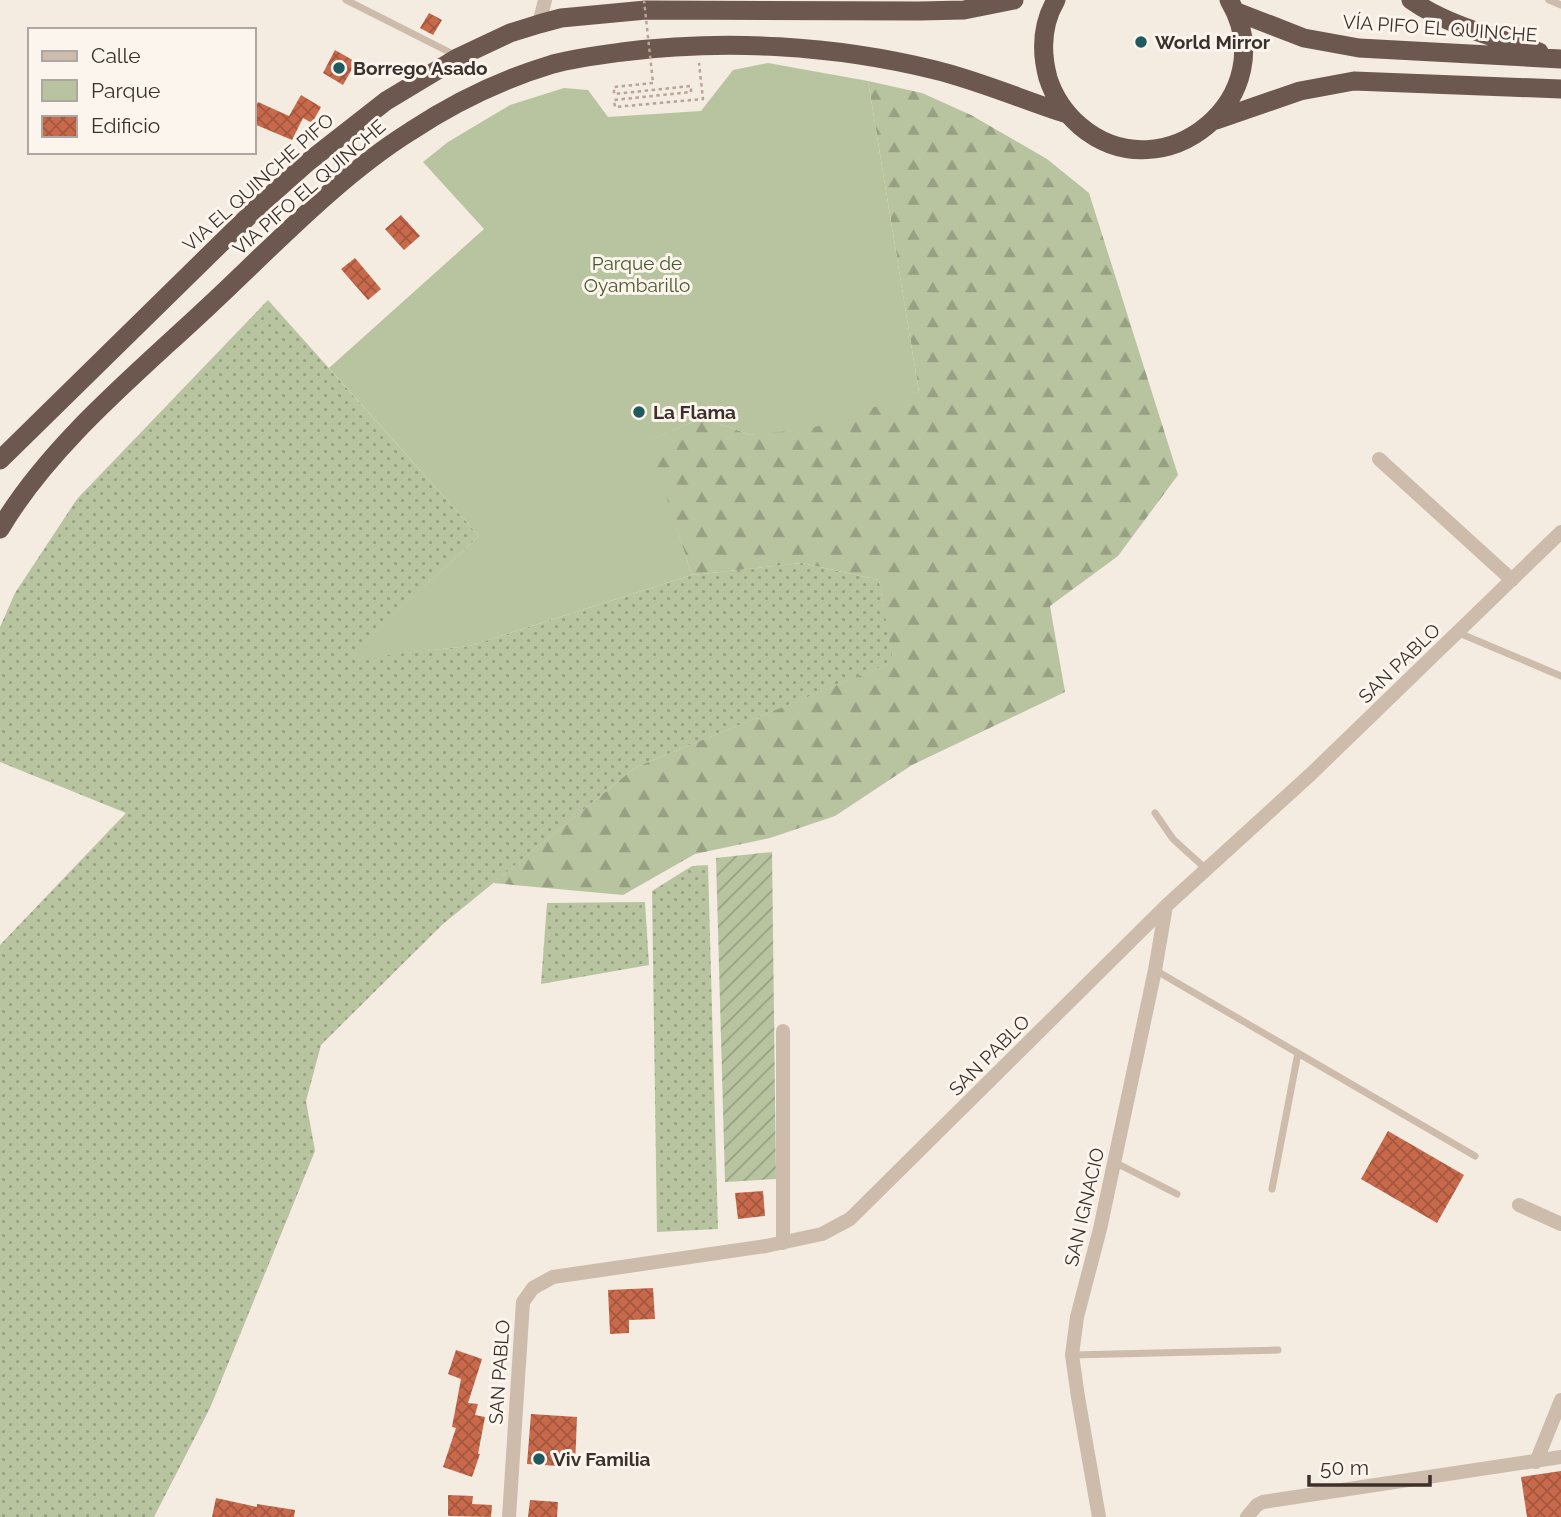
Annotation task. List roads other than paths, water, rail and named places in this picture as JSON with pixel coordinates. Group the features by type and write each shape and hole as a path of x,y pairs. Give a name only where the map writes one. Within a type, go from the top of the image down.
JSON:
{"highway":[{"name":"VIA EL QUINCHE PIFO","path":"0,460 234,230 308,162 386,101 459,57 510,33 561,18 646,10 964,10 1014,0"},
{"path":"1056,0 1045,31 1044,61 1051,89 1067,114 1092,136 1124,148 1157,149 1189,139 1216,120 1324,85 1354,81 1561,89"},
{"path":"1411,0 1425,10 1467,27 1560,59"},
{"path":"1216,120 1233,96 1242,69 1243,40 1233,6"},
{"name":"VÍA PIFO EL QUINCHE","path":"1233,6 1304,38 1359,48 1560,59"},
{"name":"VIA PIFO EL QUINCHE","path":"0,529 15,503 71,437 293,227 353,174 408,132 498,83 556,63 661,47 751,46 874,57 938,71 1067,114"}],"street":[{"path":"539,24 545,0"},
{"path":"1378,459 1512,580"},
{"name":"SAN PABLO","path":"509,1517 523,1302 533,1288 553,1277 822,1234 850,1219 1166,906 1311,774 1561,532"},
{"name":"SAN IGNACIO","path":"1099,1517 1072,1355 1077,1317 1114,1164 1166,906"},
{"path":"783,1031 783,1242"},
{"path":"1519,1205 1561,1224"},
{"path":"1536,1462 1561,1400"},
{"path":"1247,1517 1263,1502 1561,1457"}],"lane":[{"path":"346,0 459,57"},
{"path":"1549,0 1561,5"},
{"path":"1458,632 1561,676"},
{"path":"1155,813 1173,839 1206,869"},
{"path":"1155,970 1475,1156"},
{"path":"1272,1189 1298,1053"},
{"path":"1114,1164 1177,1194"},
{"path":"1072,1355 1279,1350"}],"place":[{"name":"World Mirror","path":"1141,42"},
{"name":"Borrego Asado","path":"339,68"},
{"name":"La Flama","path":"639,412"},
{"name":"Viv Familia","path":"539,1459"}],"park label":[{"name":"Parque de Oyambarillo","path":"637,274"}]}
